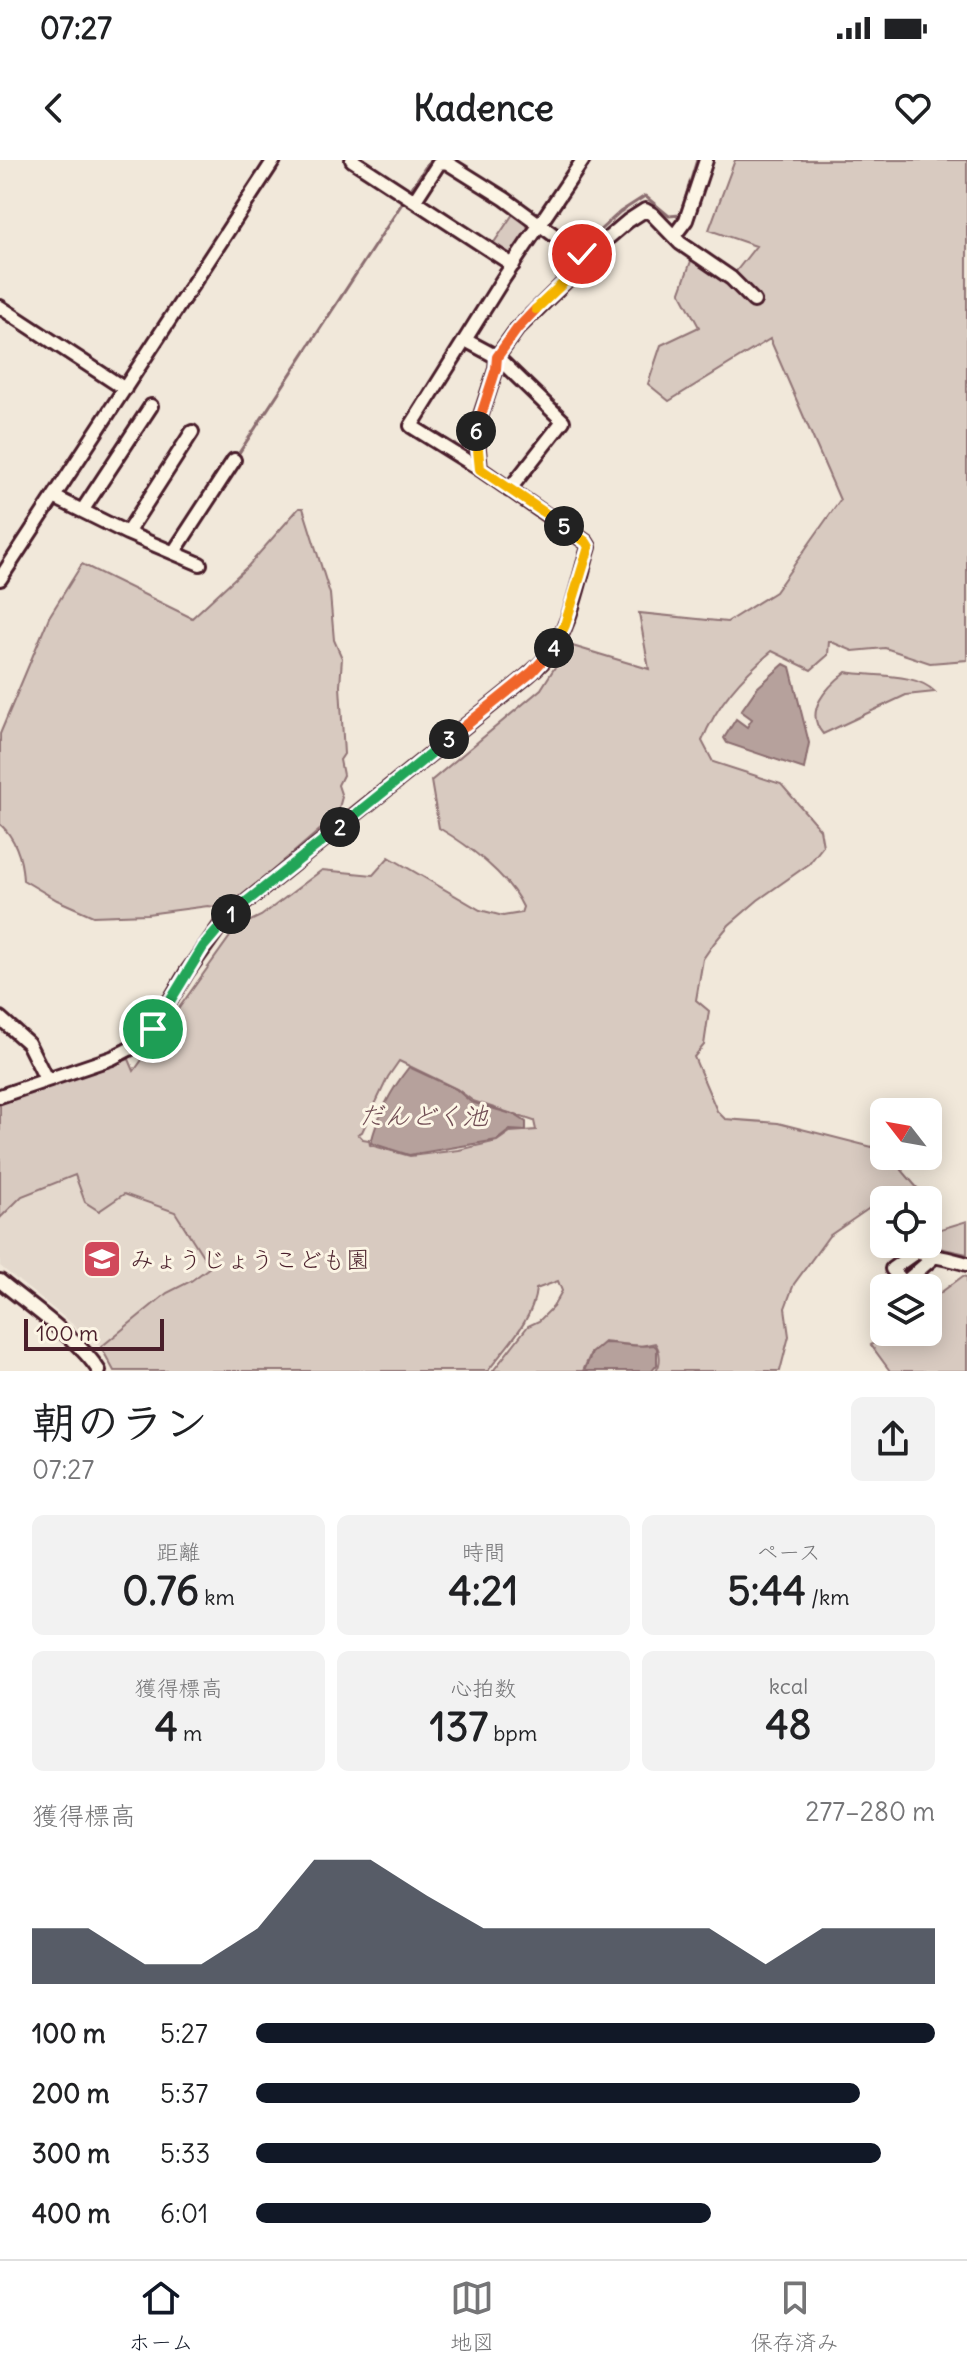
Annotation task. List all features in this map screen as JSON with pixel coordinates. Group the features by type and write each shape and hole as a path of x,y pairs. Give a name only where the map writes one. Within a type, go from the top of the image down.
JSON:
{"street":[{"path":"0,579 274,160"},
{"path":"352,160 513,265"},
{"path":"0,1096 112,1058 139,1044 153,1029 195,959 225,919 515,686 550,654 565,625 589,547 580,537 480,469 411,426 583,160"},
{"path":"674,236 686,220 706,160"},
{"path":"415,200 439,163 444,161 505,199 573,249 588,255"},
{"path":"480,469 476,430 497,357 517,329 578,269 588,255 641,211 649,211 687,248 731,278 754,301"},
{"path":"0,307 125,389"},
{"path":"467,341 497,357 563,421 509,490"},
{"path":"82,511 151,406"},
{"path":"127,533 192,432"},
{"path":"174,552 234,460"},
{"path":"54,497 200,564"},
{"path":"0,1018 28,1043 46,1079"},
{"path":"942,1256 967,1264"},
{"path":"0,1281 74,1342 99,1371"}],"shaded area":[{"path":"735,160 967,160 967,660 930,663 885,648 853,651 829,641 828,655 811,670 772,651 731,692 702,741 713,762 781,784 820,829 823,846 809,864 729,925 703,959 696,1000 709,1011 704,1045 694,1057 717,1111 725,1119 778,1123 870,1146 870,1170 902,1170 916,1186 870,1186 870,1208 829,1236 794,1284 785,1308 789,1336 780,1371 656,1371 660,1357 655,1343 641,1346 604,1342 591,1353 583,1371 493,1371 528,1326 539,1321 553,1307 562,1291 558,1281 536,1289 530,1312 488,1371 114,1371 101,1347 167,1293 210,1267 175,1212 124,1194 99,1211 85,1202 75,1175 22,1196 0,1218 0,1103 129,1059 134,1071 234,931 261,916 322,870 373,875 389,857 480,910 503,916 521,913 523,907 517,895 498,873 475,852 439,828 431,781 541,689 569,645 649,669 639,613 727,622 775,592 840,500 770,339 669,401 648,384 661,345 699,327 680,292 691,261 697,259 730,279 756,246 709,230","holes":["399,1061 457,1089 473,1101 534,1121 536,1130 510,1132 497,1141 459,1150 410,1156 370,1145 369,1140 358,1134 362,1132"]},
{"path":"515,211 526,223 528,232 515,255 506,257 491,247"},
{"path":"299,508 303,508 330,594 334,640 342,658 340,686 344,754 340,760 343,775 338,785 342,797 337,815 228,909 208,906 147,914 93,916 23,880 17,849 0,824 0,734 49,617 82,564 192,618 248,566"},
{"path":"846,672 906,678 935,692 906,695 823,734 817,725 816,708 825,692"},
{"name":"みょうじょうこども園","path":"76,1174 175,1212 210,1267 167,1293 101,1347 0,1266 0,1218 22,1196"},
{"path":"967,1221 967,1254 942,1249 942,1229"},
{"path":"963,1276 967,1277 967,1371 890,1371 872,1346 942,1346 942,1292"}],"water":[{"path":"784,664 790,667 809,743 804,769 727,743 724,738 736,719 747,727 752,719 741,711 757,688"},
{"name":"だんどく池","path":"409,1067 456,1089 471,1102 515,1115 526,1122 526,1131 510,1130 497,1140 409,1155 371,1143 386,1103"},
{"path":"604,1343 654,1345 657,1348 657,1365 652,1371 584,1371 592,1353"}],"waterway":[{"path":"411,189 430,160"},
{"path":"566,230 584,241 589,240 620,212 645,196 669,216 680,215 697,160"},
{"path":"239,453 403,202"}],"place":[{"name":"みょうじょうこども園","path":"102,1259"}],"route":[{"path":"153,1029 203,947 225,919 532,672 550,654 560,636 589,547 580,537 480,469 476,430 497,357 517,329 578,269 588,255 582,254"}]}
